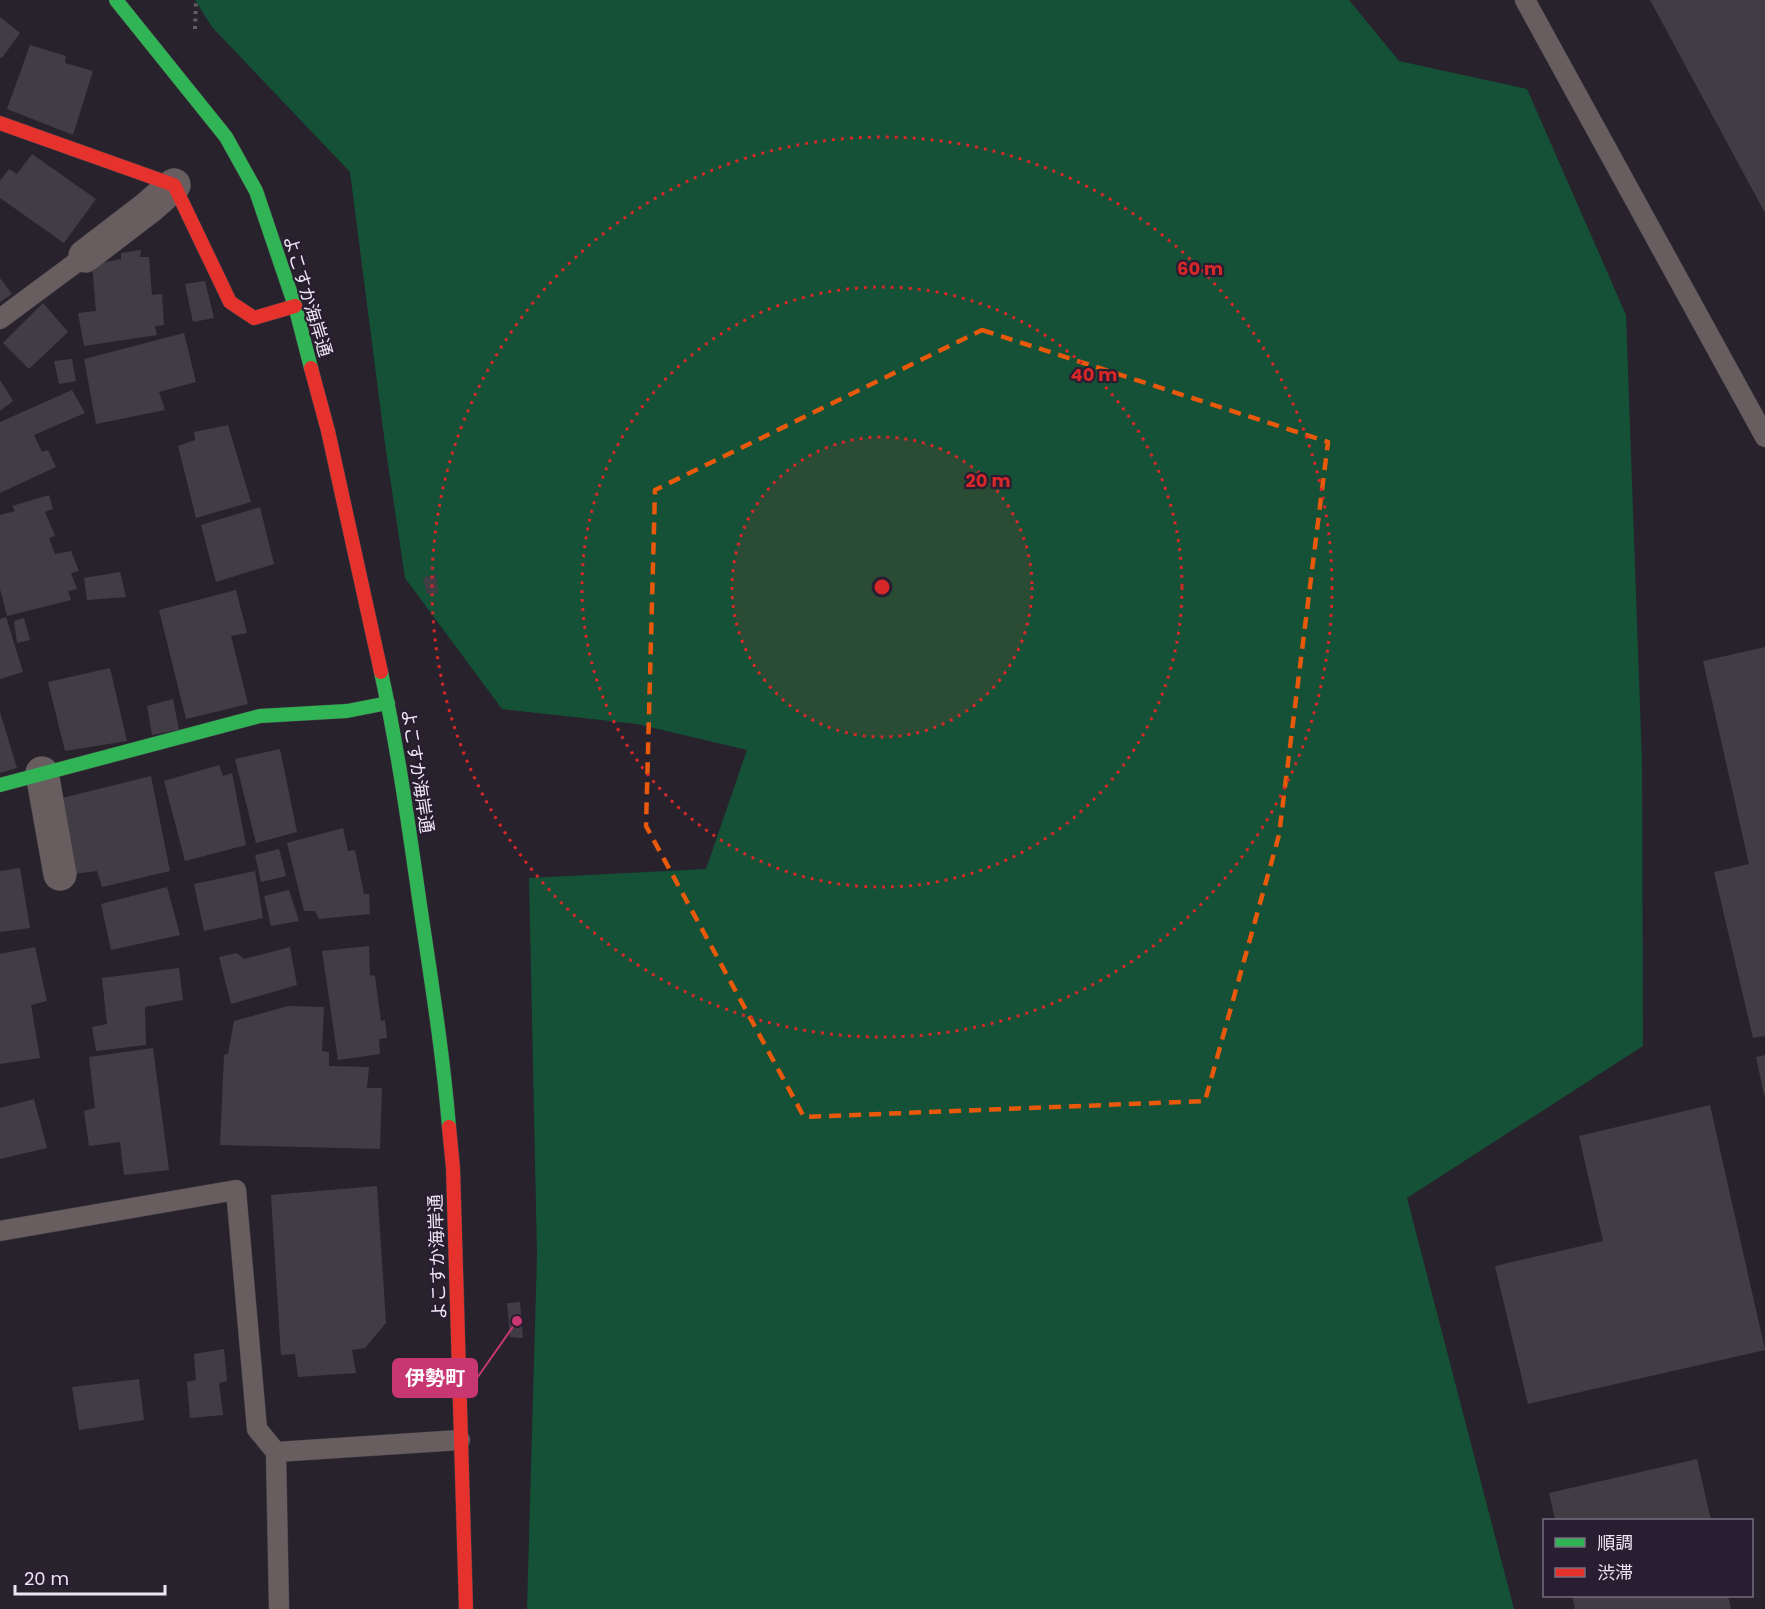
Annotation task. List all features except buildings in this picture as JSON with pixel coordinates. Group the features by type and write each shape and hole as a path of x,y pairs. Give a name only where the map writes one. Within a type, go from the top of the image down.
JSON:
{"main road":[{"name":"よこすか海岸通","path":"116,0 226,137 255,191 295,306 328,431 388,704 413,855 444,1069 453,1168 466,1609"},
{"path":"0,123 174,185 230,302 254,318 295,306"},
{"path":"0,785 260,716 347,711 388,704"}],"street":[{"path":"85,256 174,185"},
{"path":"42,773 60,874"}],"lane":[{"path":"1525,0 1765,437"},
{"path":"0,319 85,256"},
{"path":"0,1231 236,1190 257,1429 276,1452 279,1609"},
{"path":"276,1452 460,1440"}],"highlighted area":[{"path":"982,330 1328,442 1279,835 1205,1101 804,1117 646,826 655,490"}],"green space":[{"path":"195,0 1349,0 1399,61 1527,89 1626,315 1642,763 1643,1046 1407,1198 1514,1609 527,1609 537,1255 529,878 706,869 747,750 637,724 502,709 405,578 385,444 350,172 212,27"}],"traffic: fast":[{"path":"116,0 226,137 256,191 295,306 311,368"},
{"path":"381,672 407,818 436,1016 449,1127"},
{"path":"0,785 260,716 347,711 388,703"}],"traffic: jam":[{"path":"0,123 174,185 230,302 254,318 295,306"},
{"path":"311,368 328,431 381,672"},
{"path":"449,1127 453,1168 466,1609"}],"place":[{"name":"伊勢町","path":"517,1321"}]}
